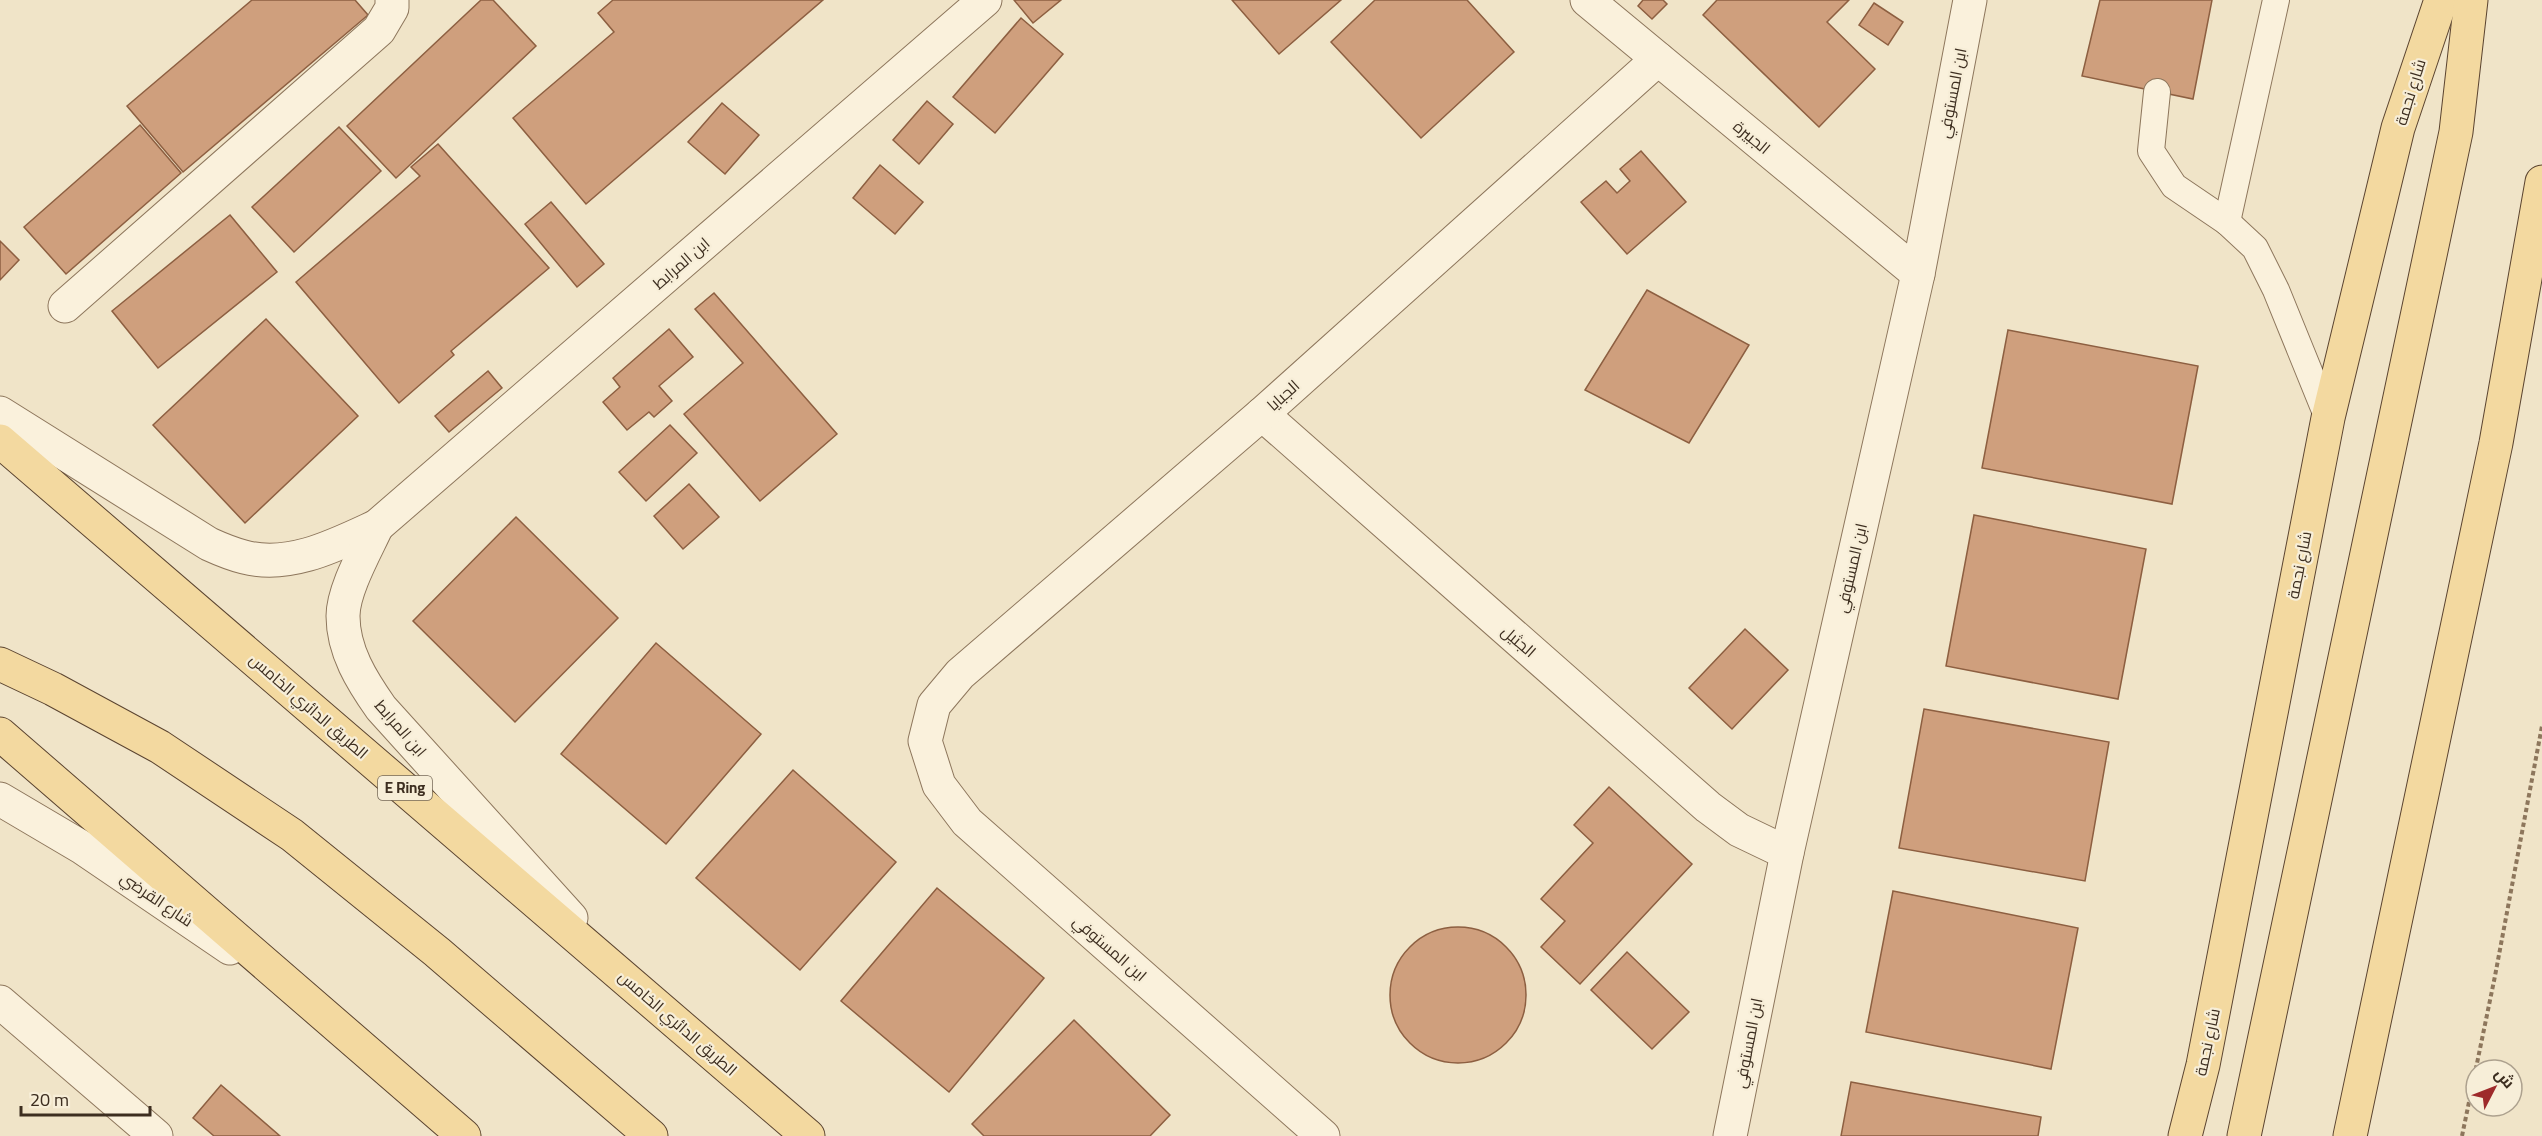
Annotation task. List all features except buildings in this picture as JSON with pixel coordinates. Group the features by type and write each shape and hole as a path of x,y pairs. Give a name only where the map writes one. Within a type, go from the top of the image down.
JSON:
{"main road":[{"name":"شارع نجمة","path":"2185,1136 2203,1065 2328,418 2398,128 2441,0"},
{"path":"2244,1136 2456,132 2471,0"},
{"path":"2350,1136 2496,443 2542,182"},
{"name":"الطريق الدائري الخامس","path":"0,441 808,1136"},
{"path":"0,664 53,689 160,747 292,835 437,952 651,1136"},
{"path":"0,734 464,1136"}],"street":[{"path":"65,306 379,30 392,8 392,0"},
{"name":"ابن المرابط","path":"0,412 209,544 245,558 302,556 334,546 377,526 985,0"},
{"name":"الجبيرة","path":"1587,0 1918,274"},
{"name":"ابن المستوفي","path":"1730,1136 1787,853 1918,274 1970,0"},
{"name":"الجبايا","path":"925,741 934,705 960,674 1262,414 1658,58"},
{"name":"الجثيل","path":"1262,414 1708,807 1739,830 1787,853"},
{"name":"ابن المرابط","path":"377,526 352,581 343,615 349,652 364,683 381,708 624,976"},
{"name":"ابن المستوفي","path":"925,741 939,785 967,822 1323,1136"},
{"name":"شارع القرضي","path":"0,799 83,848 312,1004"},
{"path":"0,1002 156,1136"}],"lane":[{"path":"2227,222 2276,0"},
{"path":"2157,92 2151,151 2174,186 2227,222 2255,248 2276,290 2328,418"}],"path":[{"path":"2462,1136 2542,726"}]}
